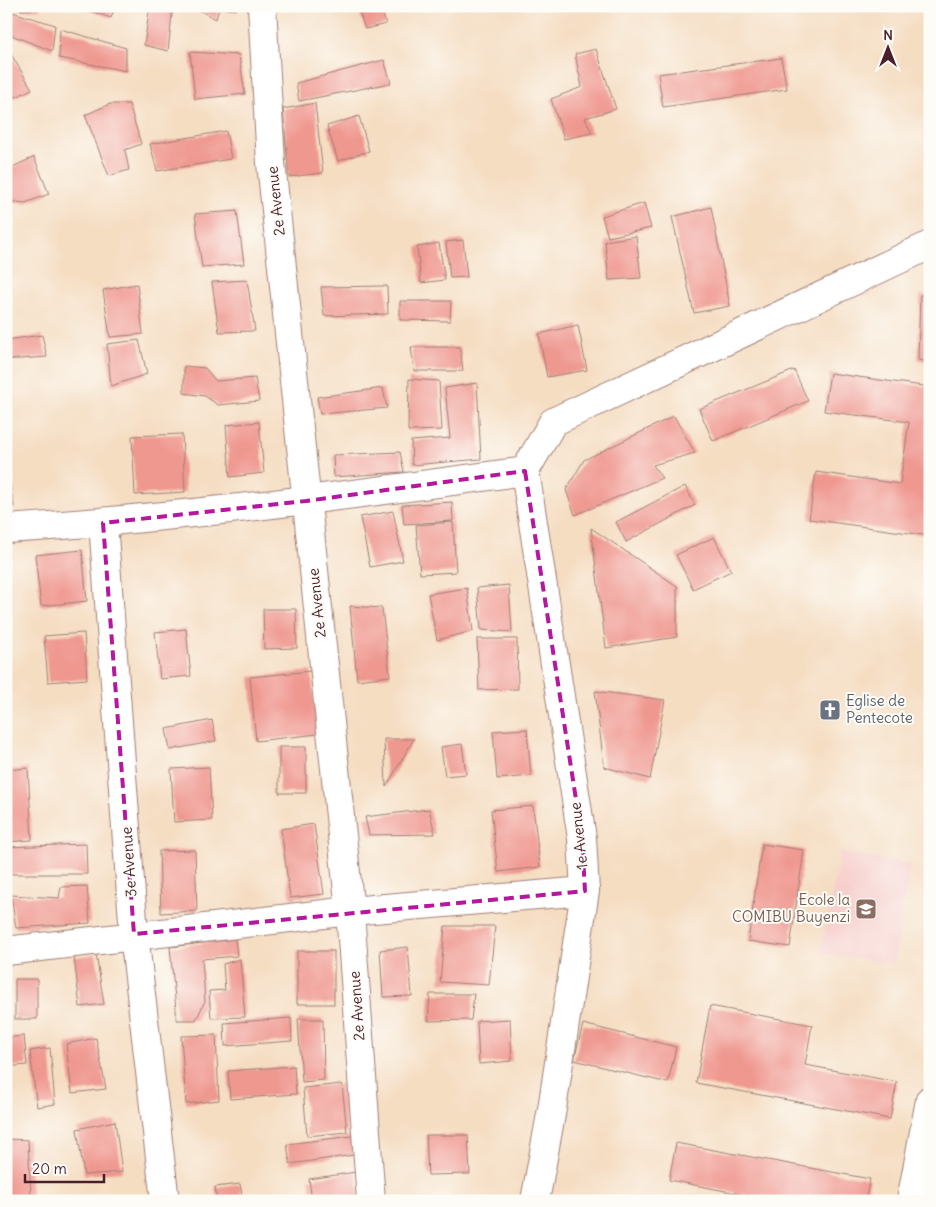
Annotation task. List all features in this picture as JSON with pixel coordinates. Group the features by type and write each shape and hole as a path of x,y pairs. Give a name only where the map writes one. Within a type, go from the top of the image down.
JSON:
{"main road":[{"name":"2e Avenue","path":"262,6 272,163 350,910 372,1201"},
{"path":"6,529 103,523 306,501 525,471 553,422 930,245"},
{"name":"1e Avenue","path":"525,471 582,838 585,891 552,1109 535,1201"},
{"name":"3e Avenue","path":"103,523 134,934 165,1201"},
{"path":"6,951 134,934 350,910 585,891"},
{"path":"911,1201 930,1100"}],"highlighted area":[{"path":"525,471 582,838 585,891 134,934 103,523 306,501"}],"shaded area":[{"name":"Ecole la COMIBU Buyenzi","path":"840,852 910,864 894,964 821,953"}],"building":[{"path":"21,6 40,6 40,9 21,10"},
{"path":"76,6 115,6 111,18"},
{"path":"150,6 173,6 168,51 144,45"},
{"path":"192,6 236,6 236,10 219,8 216,19"},
{"path":"357,6 380,6 386,24 365,29"},
{"path":"6,10 55,25 52,51 6,33"},
{"path":"60,29 126,48 126,71 59,58"},
{"path":"6,46 32,89 10,100 6,92"},
{"path":"596,49 616,109 585,118 592,133 564,139 551,99 582,87 575,54"},
{"path":"190,52 239,55 245,94 195,99"},
{"path":"781,58 787,89 663,107 658,74"},
{"path":"384,60 391,83 299,101 296,83"},
{"path":"315,103 323,173 289,177 283,109"},
{"path":"110,104 129,104 141,144 125,150 129,170 109,176 85,115"},
{"path":"359,116 369,151 338,161 327,126"},
{"path":"226,131 231,159 157,171 150,144"},
{"path":"34,157 49,194 25,203 6,201 6,170"},
{"path":"644,203 651,228 608,237 602,216"},
{"path":"711,207 730,306 694,313 672,217"},
{"path":"237,211 244,264 202,267 195,214"},
{"path":"636,236 641,278 609,280 605,241"},
{"path":"463,240 467,277 450,278 446,242"},
{"path":"439,243 445,280 421,283 417,247"},
{"path":"247,280 255,331 219,332 212,282"},
{"path":"137,284 143,334 110,337 103,290"},
{"path":"387,286 388,314 324,316 321,287"},
{"path":"920,295 930,296 930,362 918,360"},
{"path":"400,301 451,301 450,321 400,320"},
{"path":"578,325 587,370 547,377 539,334"},
{"path":"42,335 47,357 6,360 6,340"},
{"path":"139,340 147,374 111,386 107,344"},
{"path":"411,347 460,347 463,371 414,371"},
{"path":"184,366 205,368 216,381 255,378 259,401 218,405 205,396 184,393"},
{"path":"794,370 808,401 713,441 699,409"},
{"path":"830,373 930,387 930,536 809,519 816,472 900,484 909,422 824,411"},
{"path":"409,379 439,381 442,430 408,431"},
{"path":"477,383 481,459 412,465 411,441 450,438 445,388"},
{"path":"383,388 387,408 320,414 317,397"},
{"path":"674,416 695,453 653,465 662,478 575,515 566,490 584,460"},
{"path":"259,422 264,473 230,477 226,425"},
{"path":"182,434 185,492 135,495 132,436"},
{"path":"400,452 404,472 334,477 333,455"},
{"path":"6,465 14,507 6,508"},
{"path":"685,486 695,505 626,542 616,522"},
{"path":"452,502 453,521 404,524 402,505"},
{"path":"393,511 403,561 370,567 360,517"},
{"path":"453,522 456,572 420,574 416,525"},
{"path":"591,528 677,586 677,637 606,648"},
{"path":"714,537 731,571 693,589 676,555"},
{"path":"82,550 87,601 41,606 35,555"},
{"path":"509,585 512,632 481,630 477,588"},
{"path":"467,588 473,631 437,640 428,594"},
{"path":"350,606 382,608 390,676 357,680"},
{"path":"263,609 296,609 297,648 264,649"},
{"path":"186,629 191,676 160,679 155,632"},
{"path":"84,633 87,679 48,682 44,636"},
{"path":"477,639 517,639 518,689 479,690"},
{"path":"311,671 318,734 256,741 250,677"},
{"path":"595,691 665,700 650,779 604,767"},
{"path":"212,720 216,741 170,750 166,729"},
{"path":"527,729 531,776 497,779 493,731"},
{"path":"384,739 414,739 386,787"},
{"path":"462,744 466,774 445,776 441,747"},
{"path":"279,747 306,747 306,793 279,793"},
{"path":"209,767 212,820 174,822 171,769"},
{"path":"28,768 32,840 7,842 6,770"},
{"path":"533,806 540,867 498,872 491,810"},
{"path":"429,809 435,834 369,835 365,817"},
{"path":"314,824 324,894 290,898 281,829"},
{"path":"86,844 87,874 9,874 6,847"},
{"path":"762,844 804,850 790,947 748,941"},
{"path":"195,850 197,911 161,913 159,851"},
{"path":"87,886 90,923 16,928 11,895 59,898 61,887"},
{"path":"7,913 10,930 6,930"},
{"path":"445,926 495,926 489,985 440,982"},
{"path":"235,939 237,956 202,959 205,1001 196,1020 177,1020 170,947"},
{"path":"408,947 412,996 383,997 380,950"},
{"path":"297,951 334,951 334,1004 297,1004"},
{"path":"96,954 104,1004 80,1007 74,957"},
{"path":"240,959 245,1017 211,1018 209,991 225,990 223,964"},
{"path":"15,979 37,979 37,1019 15,1019"},
{"path":"430,994 474,994 471,1020 428,1021"},
{"path":"710,1006 812,1025 805,1065 897,1082 890,1119 696,1083"},
{"path":"291,1018 292,1041 225,1046 224,1023"},
{"path":"298,1019 323,1019 324,1080 302,1082"},
{"path":"510,1019 512,1061 479,1064 477,1021"},
{"path":"583,1024 676,1047 668,1083 574,1060"},
{"path":"216,1035 219,1100 186,1104 181,1036"},
{"path":"24,1036 27,1065 6,1067 6,1038"},
{"path":"96,1038 106,1089 72,1093 66,1044"},
{"path":"50,1048 55,1104 37,1107 30,1051"},
{"path":"294,1066 296,1094 230,1099 228,1071"},
{"path":"342,1084 347,1132 307,1136 303,1088"},
{"path":"115,1121 122,1172 84,1175 77,1129"},
{"path":"426,1135 468,1135 470,1174 428,1175"},
{"path":"352,1136 354,1155 290,1164 287,1144"},
{"path":"6,1139 28,1140 31,1196 6,1196"},
{"path":"676,1143 870,1179 865,1201 777,1201 669,1180"},
{"path":"356,1172 360,1201 312,1201 309,1179"},
{"path":"240,1184 243,1201 217,1201 215,1187"}],"place":[{"name":"Eglise de Pentecote","path":"830,710"},
{"name":"Ecole la COMIBU Buyenzi","path":"866,909"}]}
